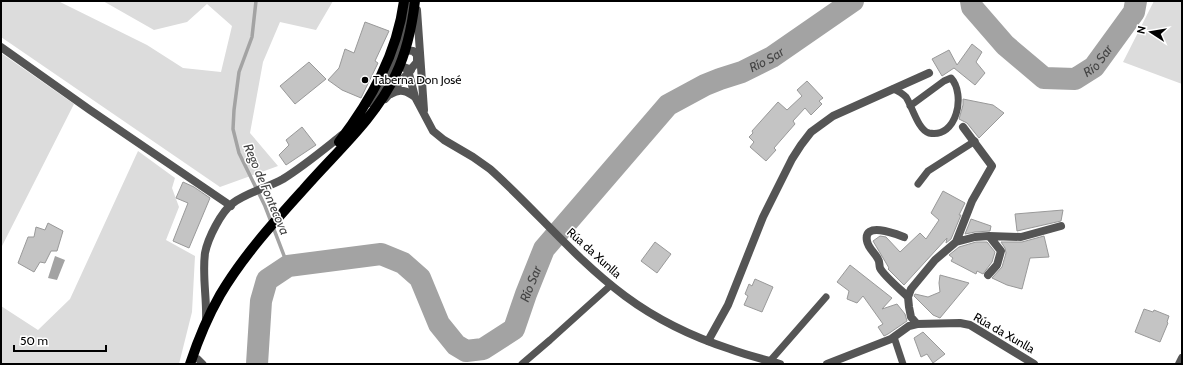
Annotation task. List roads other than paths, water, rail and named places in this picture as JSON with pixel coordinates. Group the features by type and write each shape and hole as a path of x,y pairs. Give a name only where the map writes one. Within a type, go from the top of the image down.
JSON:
{"main road":[{"path":"304,188 356,119 376,86 387,63 398,31 404,1"},
{"path":"197,363 206,323 221,293 250,251 304,188 374,111 407,64 415,1"}],"street":[{"path":"407,64 403,37 410,1"},
{"name":"Rúa da Xunlla","path":"407,64 417,55 419,35 415,1"},
{"name":"Rúa da Xunlla","path":"419,35 407,64 415,97 424,113"},
{"path":"1,47 230,206"},
{"path":"374,111 388,96 413,51 417,55"},
{"path":"356,119 379,91 387,77 407,64"},
{"name":"Rúa da Xunlla","path":"407,64 424,113 430,127 437,135 487,167 562,241 611,285 648,311 683,330 732,350 780,364"},
{"path":"708,341 728,304 763,217 800,145 812,132 833,116 929,73"},
{"path":"388,96 400,90 409,92 415,97"},
{"path":"956,242 972,201 992,166 975,141 963,127"},
{"path":"206,323 204,270 205,253 212,232 223,215 230,206 281,180 304,165 348,130"},
{"path":"917,324 911,317 909,307 908,297 911,289 935,260 956,242 974,237 1021,237 1060,226"},
{"path":"904,236 877,229 870,231 866,240 879,260 880,268 908,297"},
{"path":"988,275 997,265 1001,251 989,236"},
{"name":"Rúa da Xunlla","path":"827,364 894,337 909,326 917,324 960,323 970,325 1034,364"},
{"path":"1180,364 1182,358"}],"lane":[{"path":"893,89 900,92 906,98 910,106 918,122 925,131 933,133 942,132 950,127 955,119 958,108 958,96 955,83 951,78 944,81 910,106"},
{"path":"918,184 928,171 975,141"},
{"path":"522,364 611,285"},
{"path":"770,361 826,297"},
{"path":"894,337 903,364"}],"waterway":[{"name":"Rego de Fontecova","path":"256,1 252,37 239,72 233,129 239,153 265,206 288,266"},
{"name":"Río Sar","path":"257,364 261,301 267,280 288,266 381,254 403,263 420,278 439,324 456,345 466,351 483,349 514,329 544,249 668,105 705,85 742,72 772,57 853,1"},
{"name":"Río Sar","path":"971,1 972,7 1005,45 1044,78 1075,79 1094,67 1134,12 1136,1"}],"place":[{"name":"Taberna Don José","path":"365,80"}]}
